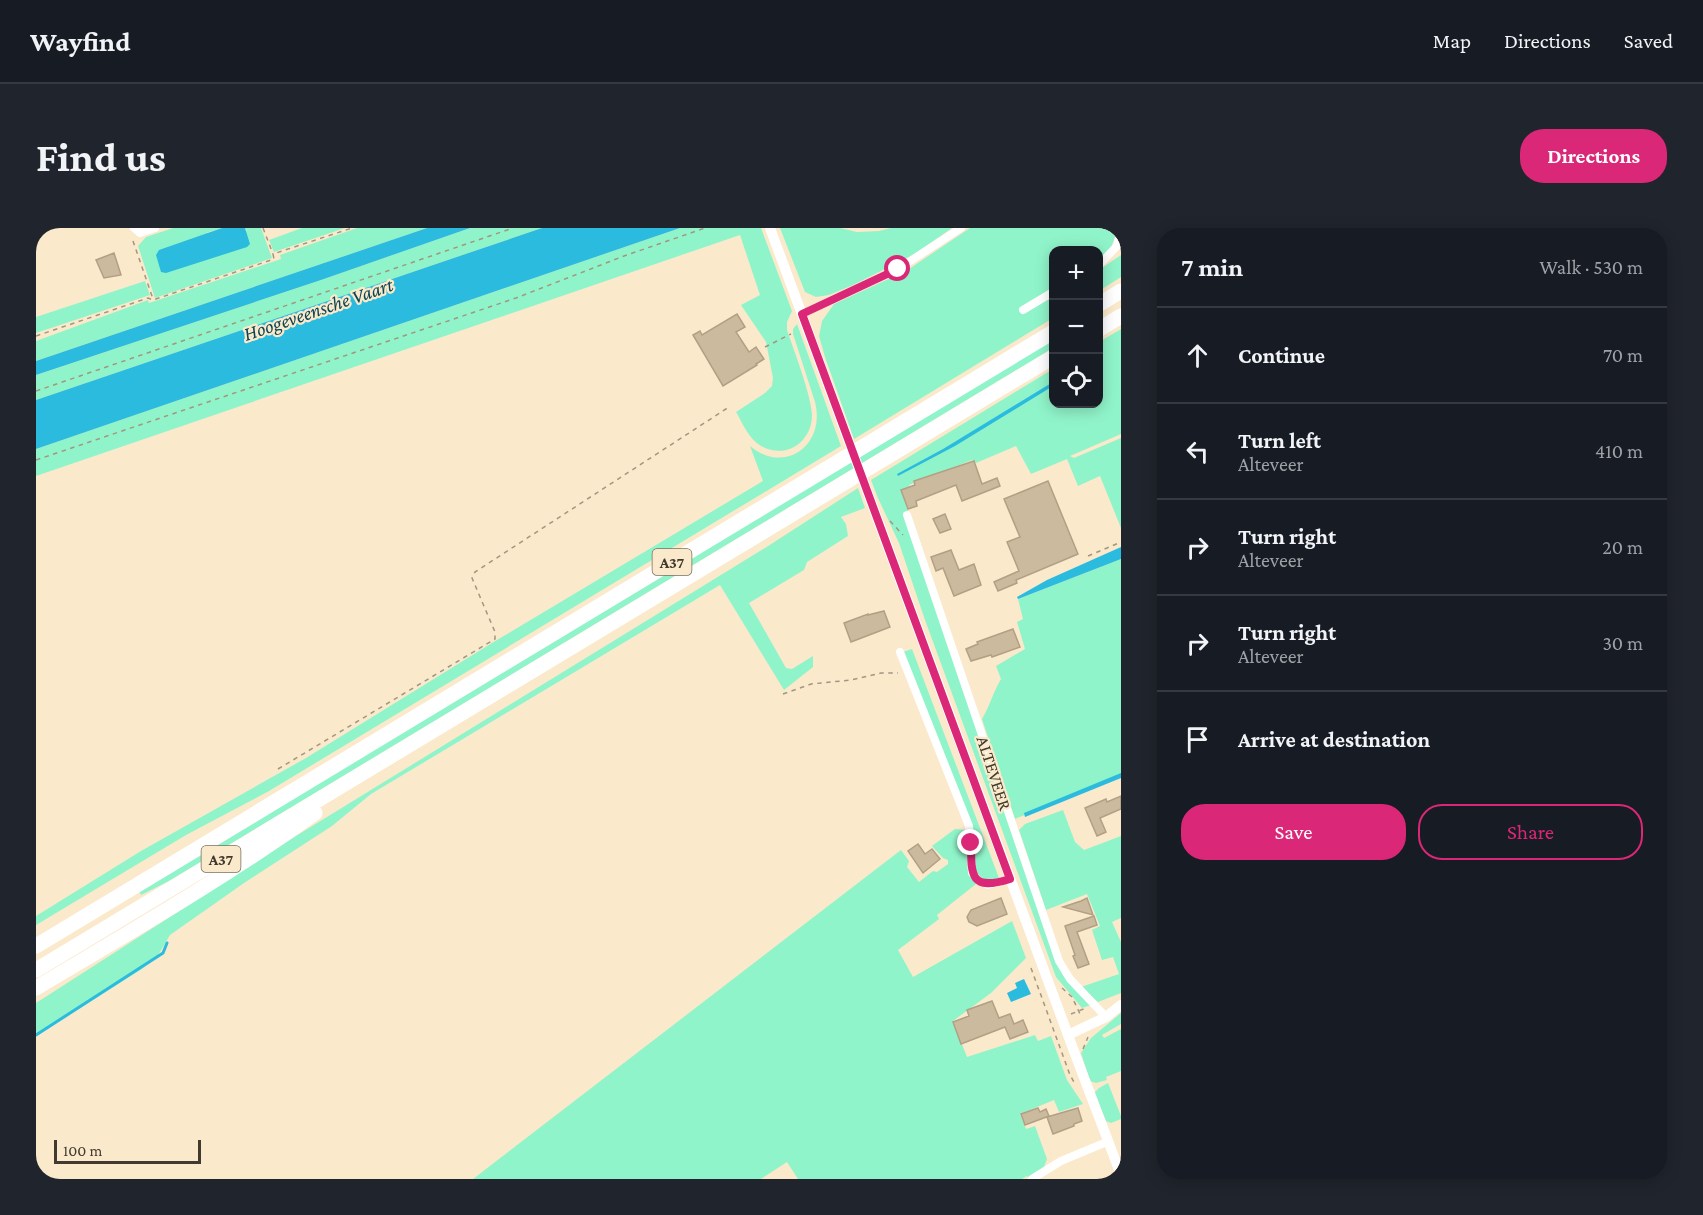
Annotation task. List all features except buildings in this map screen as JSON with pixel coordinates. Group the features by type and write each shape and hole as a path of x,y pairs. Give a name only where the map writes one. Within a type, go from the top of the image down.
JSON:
{"highway":[{"path":"1103,302 1121,291"},
{"path":"1103,327 1121,316"},
{"name":"A37","path":"36,946 1049,334"},
{"name":"A37","path":"36,970 1049,359"},
{"name":"A37","path":"36,988 193,894 276,840 405,748"}],"street":[{"path":"133,232 140,233 155,228"},
{"name":"ALTEVEER","path":"770,228 1068,1035 1105,1143 1121,1175"},
{"path":"802,314 898,269 961,228"},
{"path":"1103,261 1117,246 1121,230"},
{"path":"1023,310 1049,294"},
{"name":"ALTEVEER","path":"907,515 1059,961 1070,980 1106,1017"},
{"path":"900,652 969,826 972,873 978,880 988,885 1010,879"},
{"path":"1068,1035 1106,1017 1121,1005"},
{"path":"1032,1179 1061,1161 1105,1143"}],"path":[{"path":"36,336 274,259 263,228"},
{"path":"273,254 352,228"},
{"path":"36,391 513,228"},
{"path":"36,460 516,298 624,256 705,228"},
{"path":"133,232 153,300"},
{"path":"765,347 791,334"},
{"path":"278,769 495,639 495,632 472,578 475,572 729,407"},
{"path":"884,517 904,536"},
{"path":"1088,556 1121,542"},
{"path":"783,694 811,684 851,680 881,673 908,672"}],"green space":[{"path":"173,228 222,228 206,233 261,228 272,258 155,298 138,246 146,237"},
{"path":"302,228 345,228 274,252 269,240"},
{"path":"357,228 427,228 36,361 36,341 148,300 149,303 281,259 280,255"},
{"path":"470,228 542,228 36,400 36,375"},
{"path":"680,228 761,228 792,311 787,322 787,330 811,406 811,425 808,433 796,446 780,451 761,446 750,435 736,412 765,393 772,386 773,378 766,342 741,305 760,295 740,235 36,476 36,449"},
{"path":"780,228 840,228 857,232 891,228 952,228 913,255 853,285 829,295 816,297 805,292"},
{"path":"970,228 1118,228 1111,248 1103,257 1103,246 1049,246 1049,290 1019,308 1023,314 1049,298 1049,320 854,439 819,336 822,321 834,304 906,271"},
{"path":"1121,255 1121,277 1103,288 1103,267"},
{"path":"145,281 150,295 36,333 36,317"},
{"path":"797,324 841,446 269,791 186,835 36,925 36,916 141,851 306,758 492,643 763,481 750,446 763,454 776,457 789,456 800,451 814,431 817,417 815,402 793,334 793,329"},
{"path":"1121,329 1121,434 1070,456 1074,458 1121,438 1121,528 1100,476 1078,486 1067,459 1031,474 1016,446 976,463 972,460 909,485 912,490 902,494 908,511 903,513 1052,951 1091,1005 1082,1008 1056,977 899,543 871,480 1049,371 1049,408 1103,408 1103,340"},
{"path":"1049,341 1049,350 169,881 141,895 139,891"},
{"path":"858,488 865,508 841,517 846,524 848,536 807,562 804,570 749,603 786,668 792,669 813,656 813,667 784,690 720,585 371,794 332,826 244,883 170,935 157,957 142,969 36,1036 36,1003 296,836 765,548"},
{"path":"1121,559 1121,776 1015,819 982,719 1001,679 996,666 1025,649 1017,622 1023,619 1018,599"},
{"path":"912,649 999,878 986,881 977,873 973,854 973,835 903,652"},
{"path":"1063,810 1075,842 1084,850 1121,836 1121,918 1112,922 1121,942 1121,993 1098,1002 1081,987 1119,974 1113,957 1102,960 1092,930 1100,926 1087,894 1046,910 1019,830 1025,824"},
{"path":"955,829 966,830 968,872 976,884 937,915 939,919 898,950 913,977 1012,921 1026,958 991,993 953,1021 967,1057 1035,1035 1038,1041 1051,1036 1067,1080 1083,1104 1059,1112 1054,1100 1020,1114 1026,1129 1035,1126 1047,1159 1044,1167 1029,1178 1027,1176 1022,1179 798,1179 787,1162 761,1179 473,1179 901,850 909,861 907,867 919,882 933,871 937,872 948,864 948,860 932,846"},
{"path":"1121,1013 1121,1024 1102,1035 1104,1038 1121,1029 1121,1071 1106,1077 1107,1080 1096,1083 1090,1081 1081,1053 1091,1038"},
{"path":"1108,1083 1121,1116 1121,1119 1111,1123 1106,1121 1094,1093"}],"water":[{"path":"222,228 245,228 250,244 247,247 166,273 161,272 156,255 159,250"},
{"path":"427,228 470,228 36,375 36,361"},
{"name":"Hoogeveensche Vaart","path":"542,228 680,228 36,449 36,400"},
{"path":"1049,384 1049,388 955,446 898,476 897,474 943,449"},
{"path":"1121,547 1121,559 1018,599 1017,597 1047,580"},
{"path":"1121,773 1121,778 1025,817 1024,813"},
{"path":"1024,979 1031,994 1011,1002 1007,993 1017,988 1015,983"}],"waterway":[{"path":"36,1035 163,953 167,943"}],"route":[{"path":"898,269 802,314 1010,879 988,885 978,880 972,873 971,843"}]}
